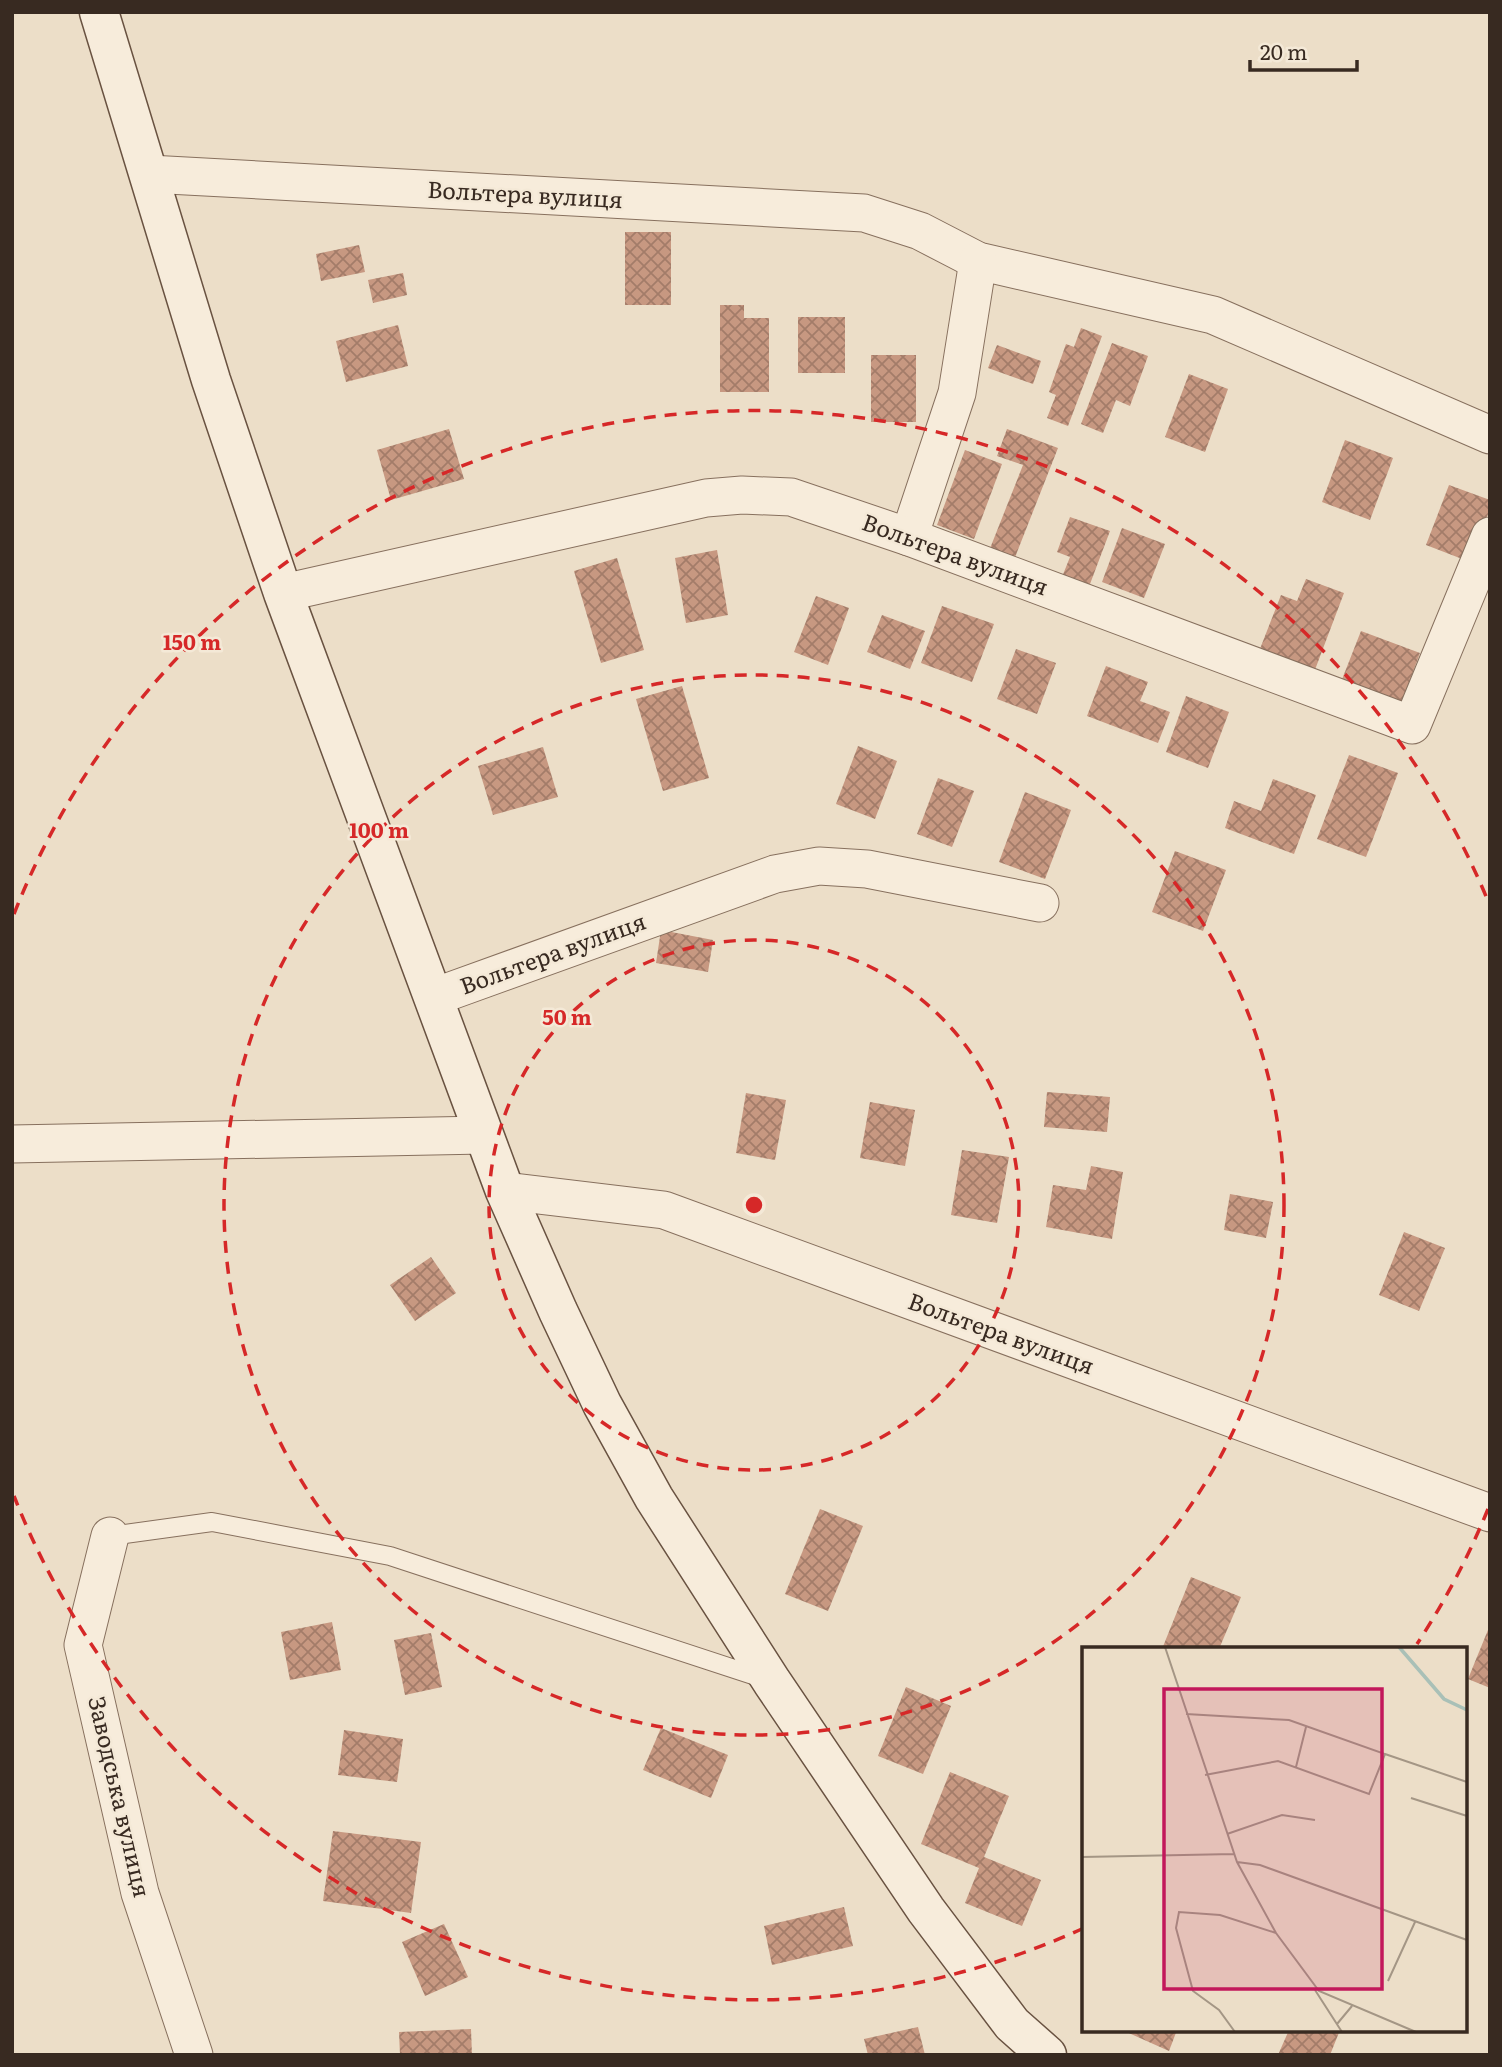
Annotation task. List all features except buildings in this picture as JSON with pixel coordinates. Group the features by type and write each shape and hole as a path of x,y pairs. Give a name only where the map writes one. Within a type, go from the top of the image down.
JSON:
{"main road":[{"path":"99,12 211,380 283,593 505,1191 602,1404 654,1498 772,1682 926,1910 1022,2039 1047,2055"}],"street":[{"name":"Вольтера вулиця","path":"149,174 863,213 920,231 978,261 1213,316 1490,435"},
{"path":"909,537 957,393 978,261"},
{"name":"Вольтера вулиця","path":"283,593 706,498 742,495 791,497 909,537 1412,725 1490,536"},
{"name":"Вольтера вулиця","path":"434,997 775,874 819,866 867,869 1040,903"},
{"path":"12,1144 484,1135"},
{"name":"Вольтера вулиця","path":"505,1191 664,1210 1490,1513"},
{"name":"Заводська вулиця","path":"110,1536 83,1645 140,1893 194,2055"}],"lane":[{"path":"110,1536 212,1522 390,1556 772,1682"}]}
